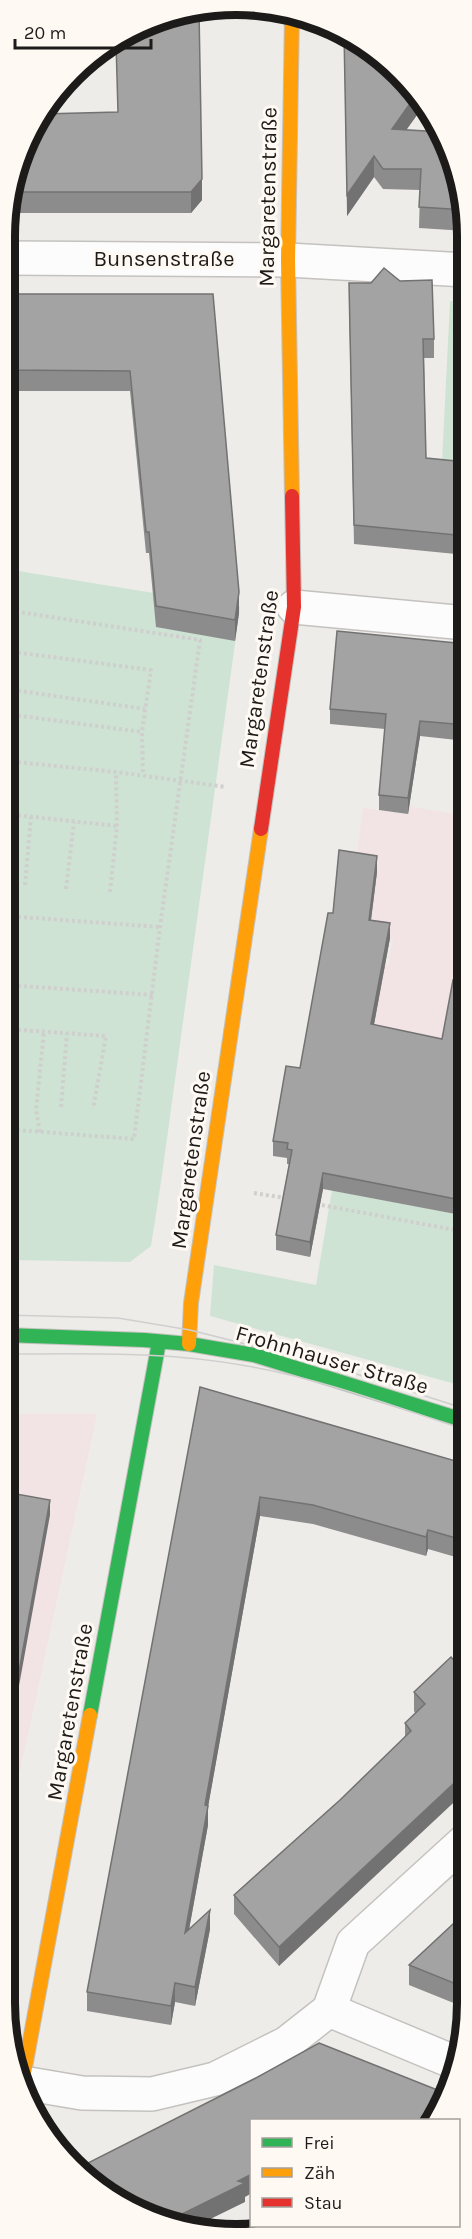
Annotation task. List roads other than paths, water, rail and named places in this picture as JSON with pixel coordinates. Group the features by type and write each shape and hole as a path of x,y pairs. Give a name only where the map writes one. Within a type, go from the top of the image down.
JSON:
{"street":[{"name":"Margaretenstraße","path":"189,1344 191,1303 294,608 288,260 292,23"},
{"name":"Bunsenstraße","path":"15,258 288,260 457,269"},
{"path":"294,608 328,609 457,622"},
{"name":"Frohnhauser Straße","path":"15,1335 72,1336 189,1344 254,1355 457,1418"},
{"name":"Margaretenstraße","path":"25,2068 159,1342"},
{"path":"32,2087 82,2093 152,2094 215,2079 287,2043 329,2010 353,1943 457,1848"},
{"path":"329,2010 449,2059"}],"tram line":[{"path":"15,1315 118,1318 190,1330 325,1364 457,1406"},
{"path":"15,1354 157,1356 217,1361 303,1378 457,1427"}]}
